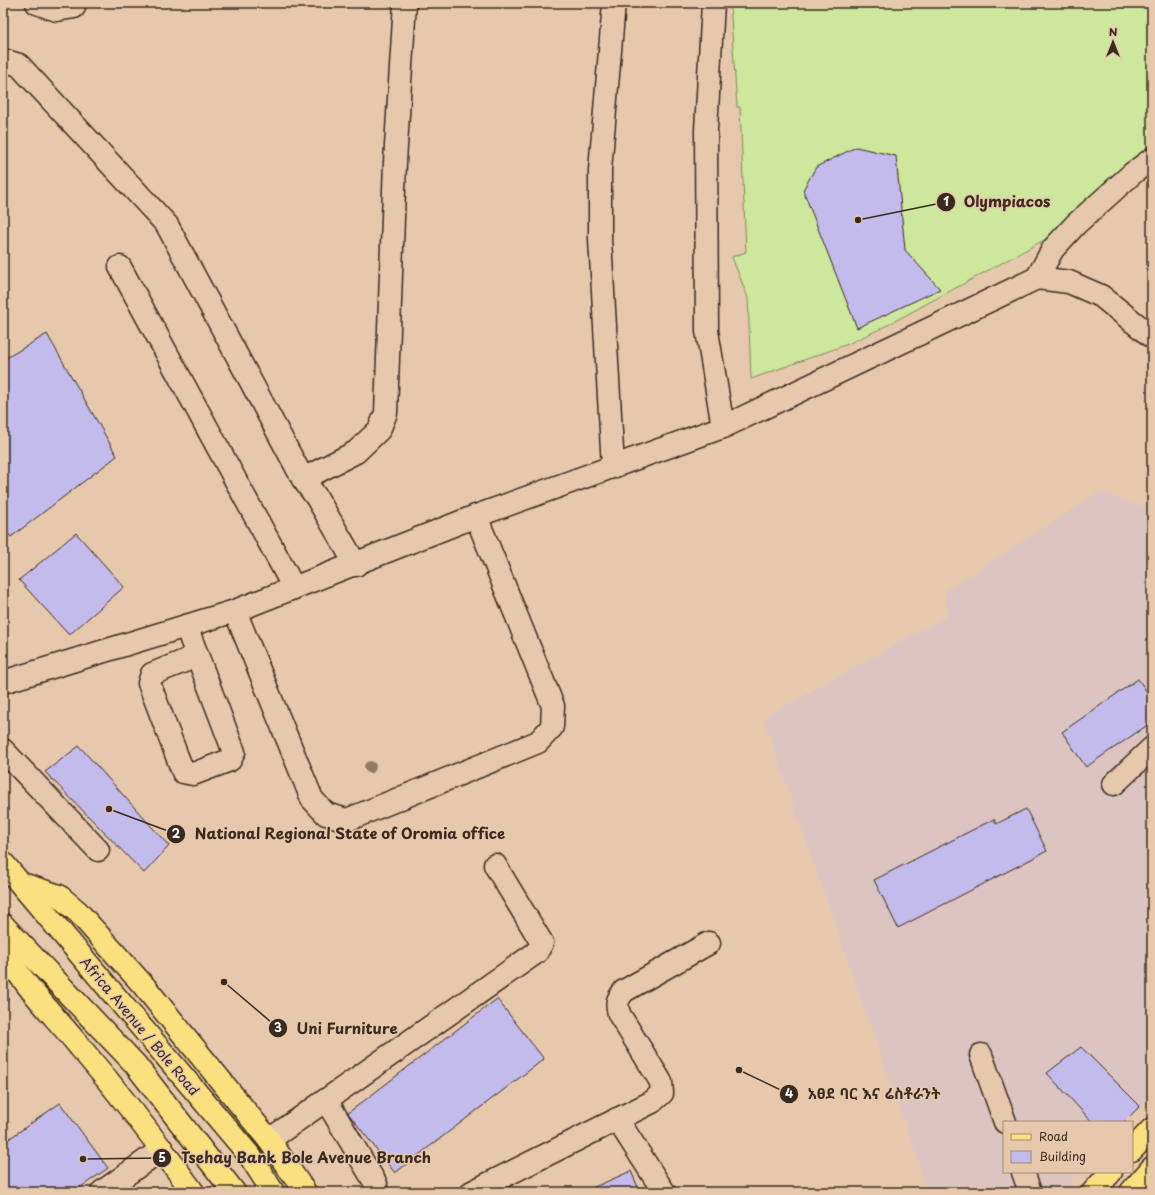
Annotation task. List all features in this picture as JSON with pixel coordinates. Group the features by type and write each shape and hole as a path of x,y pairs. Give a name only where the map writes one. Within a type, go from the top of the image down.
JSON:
{"main road":[{"name":"Africa Avenue / Bole Road","path":"3,863 250,1156 273,1192"},
{"path":"22,884 59,896 78,912 144,986 269,1140 304,1192"},
{"name":"Africa Avenue / Bole Road","path":"3,925 135,1064 234,1192"},
{"path":"3,949 15,970 81,1048 162,1149 193,1192"},
{"path":"1133,1149 1152,1129"},
{"path":"1131,1192 1152,1168"},
{"path":"1093,1192 1110,1173"}],"street":[{"path":"37,3 57,10 74,7"},
{"path":"303,479 356,452 379,430 386,413 396,162 405,3"},
{"path":"613,467 600,239 600,170 614,3"},
{"path":"713,3 706,130 707,331 723,427"},
{"path":"3,60 19,64 167,225 303,479 317,498 356,565"},
{"path":"1037,278 1052,250 1076,224 1133,173 1152,159"},
{"path":"120,267 294,588"},
{"path":"3,682 235,611 356,565 476,516 723,427 1037,278 1069,282 1101,296 1152,337"},
{"path":"235,611 312,799 326,814 347,820 538,742 552,727 552,706 476,516"},
{"path":"186,626 234,752 230,760 193,774 183,772 149,683 152,674 197,656"},
{"path":"1114,784 1152,748"},
{"path":"3,750 98,850"},
{"path":"269,1140 537,952 542,943 496,865"},
{"path":"472,1192 652,1102 662,1093 661,1082 620,1014 617,1000 624,991 709,943"},
{"path":"981,1055 1005,1121"},
{"path":"326,1100 376,1184"},
{"path":"617,1119 664,1192"},
{"path":"102,1192 162,1149"},
{"path":"1023,1173 1030,1192"}],"shaded area":[{"path":"1099,492 1149,508 1152,512 1152,1096 1125,1121 1003,1121 1003,1173 1078,1173 1062,1192 926,1192 917,1158 763,718 947,616 945,591"}],"green space":[{"path":"730,3 1152,3 1152,143 1044,240 882,328 848,344 751,379 748,298 732,257 746,252 740,107 737,107"}],"building":[{"path":"856,147 896,156 905,250 940,289 857,328 803,190 816,167"},
{"path":"47,334 117,456 11,537 3,527 3,360"},
{"path":"76,533 124,587 69,635 19,580"},
{"path":"1138,679 1152,699 1152,722 1086,767 1062,732"},
{"path":"79,746 169,846 144,873 45,772"},
{"path":"1026,809 1047,851 898,928 874,880 994,819 996,824"},
{"path":"497,999 544,1059 395,1173 348,1113"},
{"path":"1081,1047 1140,1106 1125,1121 1091,1121 1047,1073"},
{"path":"60,1103 108,1168 74,1192 3,1192 3,1143"},
{"path":"631,1171 640,1192 583,1192"}],"place":[{"name":"Olympiacos","path":"858,220"},
{"name":"National Regional State of Oromia office","path":"109,809"},
{"name":"Uni Furniture","path":"224,982"},
{"name":"አፀደ ባር እና ሬስቶራንት","path":"739,1070"},
{"name":"Tsehay Bank Bole Avenue Branch","path":"83,1159"}]}
